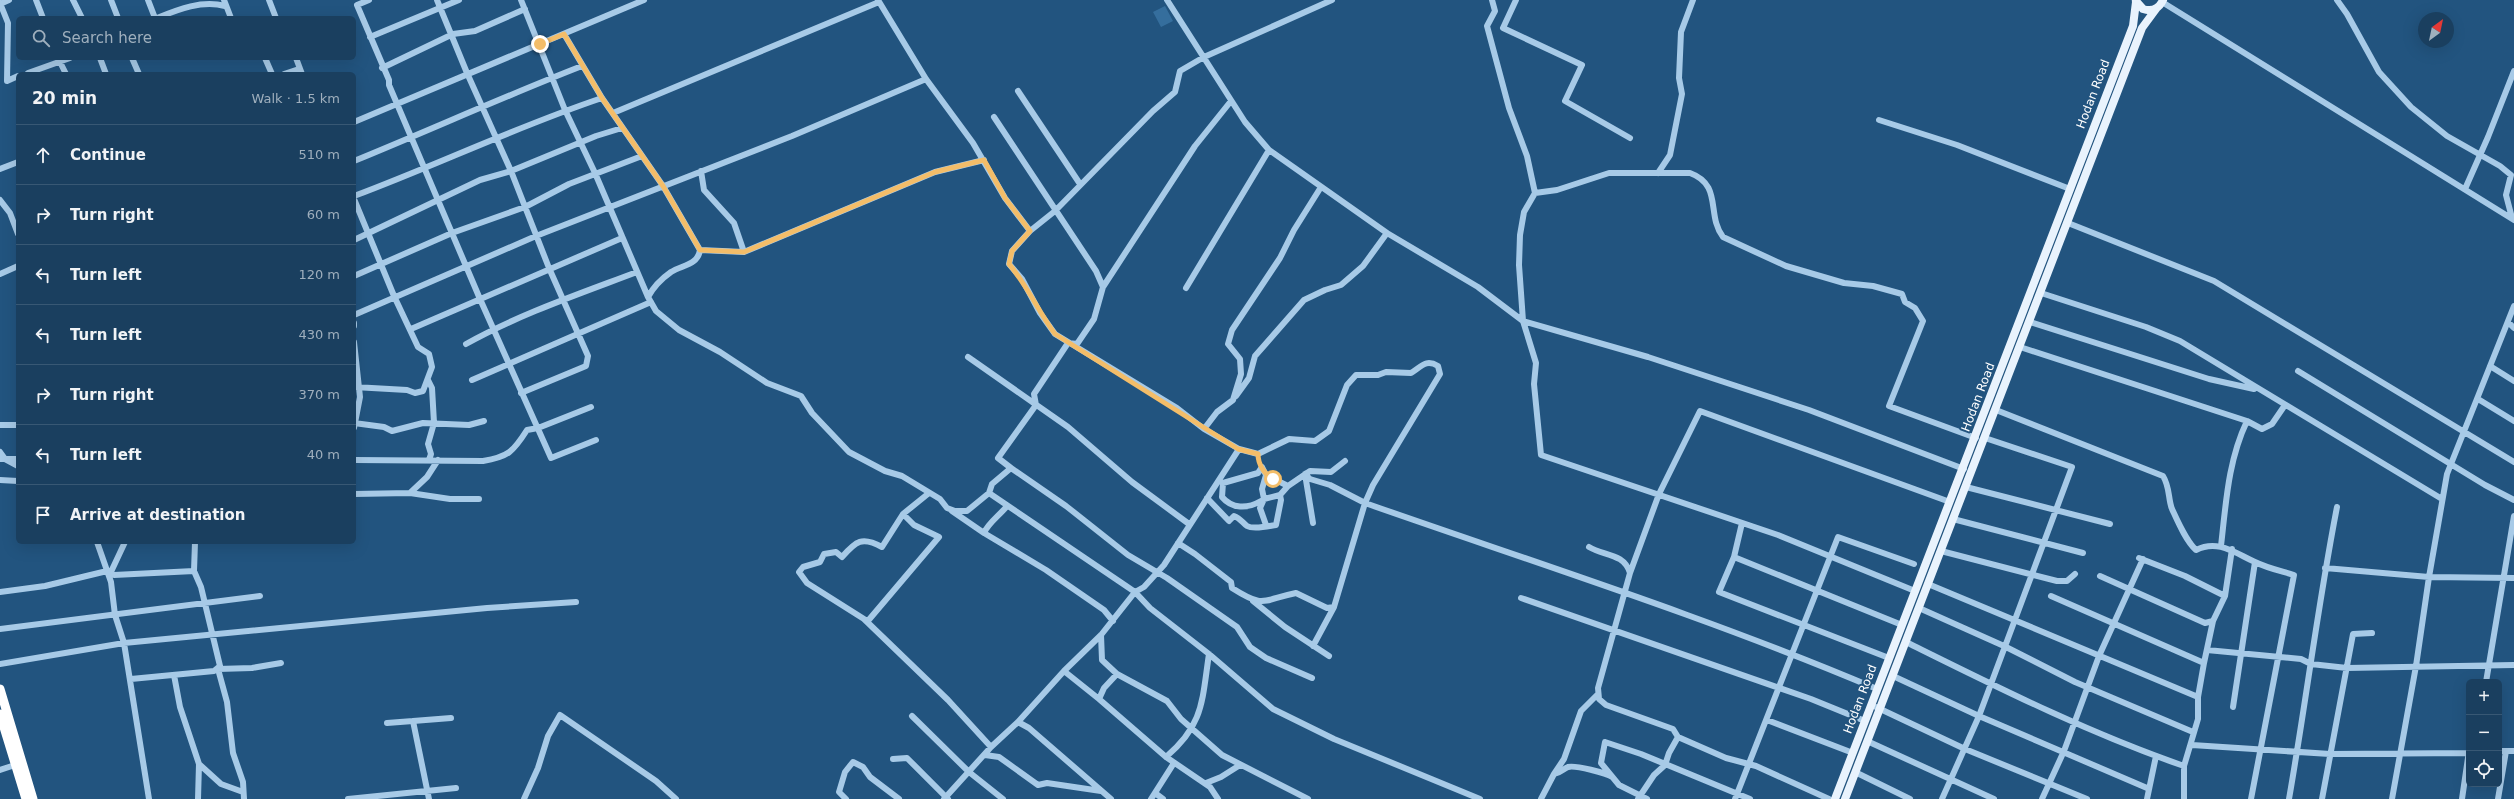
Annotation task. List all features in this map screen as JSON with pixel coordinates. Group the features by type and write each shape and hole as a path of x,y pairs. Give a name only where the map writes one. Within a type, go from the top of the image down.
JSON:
{"highway":[{"path":"0,689 33,799"},
{"path":"0,714 3,732 26,799"}],"main road":[{"name":"Hodan Road","path":"2136,1 2143,9 2156,9"},
{"name":"Hodan Road","path":"1835,799 1976,438 2133,26 2136,1"},
{"name":"Hodan Road","path":"1845,799 2142,28 2162,1"}],"street":[{"path":"7,81 8,23 0,4 9,0"},
{"path":"36,0 42,16"},
{"path":"73,0 81,16"},
{"path":"111,0 117,16"},
{"path":"148,0 155,16"},
{"path":"186,0 188,7"},
{"path":"269,0 275,16"},
{"path":"369,0 355,2 412,137 424,170 467,265 480,299 521,393 551,458 596,440"},
{"path":"438,0 453,34 467,73 511,171 549,268 588,356 586,366 521,393"},
{"path":"370,37 459,0"},
{"path":"521,0 540,44 565,110 581,142 637,272 656,311 680,330 720,352 767,383 801,396 812,413 849,452 885,471 902,476 940,499 946,508 984,533 1046,570 1104,610 1113,621"},
{"path":"356,121 398,106 467,73 644,0"},
{"path":"1167,0 1245,122 1268,150 1387,233 1478,287 1523,322 1648,357 1809,410 1964,469"},
{"path":"1313,646 1334,607 1365,504 1380,471 1440,374 1438,366 1432,362 1425,363 1411,373 1386,372 1378,375 1356,375 1347,385 1329,431 1315,441 1289,439 1258,454 1238,449 1204,429 1177,408 1068,343 1051,329 1040,313 1022,279 1009,264 1012,251 1030,231 1055,211 1152,111 1175,92 1180,71 1204,57 1332,0"},
{"path":"1492,0 1495,11 1487,26 1508,108 1527,156 1535,193 1524,212 1520,235 1519,265 1523,322 1536,363 1534,384 1540,455 1778,534 1915,591"},
{"path":"1516,0 1503,28 1582,65 1565,101 1630,138"},
{"path":"1658,173 1670,155 1682,94 1679,78 1681,32 1693,0"},
{"path":"2337,0 2359,34 2379,72 2411,107 2448,136 2480,156 2500,166 2511,175 2506,195 2513,219"},
{"path":"613,113 878,1 926,78 984,160 1005,198 1030,231"},
{"path":"2162,1 2513,219"},
{"path":"162,16 188,7 214,2 224,3 230,16"},
{"path":"382,68 453,34 475,31 525,9"},
{"path":"564,34 602,98 663,186 700,250 699,256 693,262 673,271 653,287 650,300"},
{"path":"31,72 59,60 65,72"},
{"path":"101,60 105,72"},
{"path":"133,60 138,72"},
{"path":"266,60 271,72"},
{"path":"297,60 300,71"},
{"path":"356,160 455,117 482,108 582,66"},
{"path":"2465,189 2514,71"},
{"path":"0,85 16,77"},
{"path":"356,314 394,296 536,236 792,136 926,78"},
{"path":"1018,91 1080,184"},
{"path":"356,196 424,170 565,110 602,98"},
{"path":"1068,343 1077,344 1094,319 1103,287 1198,141 1231,100"},
{"path":"994,117 1096,271 1103,287"},
{"path":"1879,120 1957,145 2070,189"},
{"path":"356,239 480,180 511,171 581,142 622,128"},
{"path":"1186,288 1268,150"},
{"path":"356,275 452,233 525,206 595,173 642,156"},
{"path":"700,250 744,252 935,172 984,160"},
{"path":"0,169 16,163"},
{"path":"701,171 704,190 734,223 744,252"},
{"path":"1535,193 1557,190 1609,173 1690,173 1699,176 1709,187 1714,203 1714,219 1723,237 1786,266 1844,282 1873,286 1902,294 1905,302 1915,308 1923,321 1889,406 1976,438"},
{"path":"1233,400 1242,365 1240,359 1228,344 1232,330 1276,264 1294,230 1321,187"},
{"path":"0,200 10,213 16,229"},
{"path":"356,202 380,264 418,347 429,354 432,359 428,380 423,391 415,393 408,390 357,387"},
{"path":"2068,223 2214,281 2514,462"},
{"path":"1204,429 1217,412 1233,400 1249,378 1255,356 1304,300 1325,290 1341,285 1363,266 1387,233"},
{"path":"411,329 549,268 622,238"},
{"path":"0,273 16,267"},
{"path":"466,344 494,329 563,299 637,272"},
{"path":"2041,293 2146,327 2180,341 2442,499"},
{"path":"472,380 650,300"},
{"path":"2392,799 2416,666 2442,499 2451,464 2514,306"},
{"path":"2030,322 2209,379 2260,390"},
{"path":"2508,322 2514,328"},
{"path":"1068,343 1034,394 1036,405 1025,424 998,458 1066,506 1128,555 1237,627 1250,647 1266,658 1312,678"},
{"path":"2020,347 2247,421 2262,429 2272,424 2285,405"},
{"path":"968,356 1068,427 1132,482 1189,524"},
{"path":"2490,366 2514,381"},
{"path":"356,372 357,387 360,397 356,415"},
{"path":"2298,372 2485,485 2514,500"},
{"path":"428,380 432,388 434,423 428,444 431,454 429,460"},
{"path":"2478,399 2514,421"},
{"path":"356,460 483,461 506,457 527,430 538,428 591,407"},
{"path":"1996,410 2158,473 2166,481 2172,509 2177,516 2188,543 2196,550 2221,546 2232,549 2255,562 2294,575 2259,750 2251,799"},
{"path":"1541,799 1564,759 1581,711 1597,695 1630,573 1659,494 1700,411 1950,502"},
{"path":"356,424 384,427 392,431 410,425 434,423 469,425 484,421"},
{"path":"2221,546 2228,482 2238,439 2247,421"},
{"path":"0,425 16,425"},
{"path":"1942,799 1949,779 1961,754 1966,749 1979,716 1990,682 2072,468 1985,438"},
{"path":"893,758 907,758 946,798 991,746 1018,722 1064,671 1113,621 1134,592 1144,587 1156,573 1178,543 1207,498 1220,482 1238,449"},
{"path":"0,452 3,459 16,465"},
{"path":"1258,454 1258,463 1262,466 1266,475 1288,486"},
{"path":"3,459 16,459"},
{"path":"410,493 427,477 438,460"},
{"path":"1220,482 1222,497 1227,503 1240,508 1280,495 1288,486 1305,474 1320,470 1331,472 1345,461"},
{"path":"1220,482 1258,473 1262,466"},
{"path":"946,508 955,511 967,511 989,493 992,484 1011,468"},
{"path":"1305,474 1310,479 1330,485 1365,504 1624,593 1792,653 1877,689"},
{"path":"1305,474 1313,523"},
{"path":"1266,475 1262,488 1263,500 1260,508 1266,525"},
{"path":"0,480 16,481"},
{"path":"1966,487 2110,524"},
{"path":"356,494 410,493 450,499 479,499"},
{"path":"929,493 903,514 882,547 873,542 861,541 854,543 842,557 836,552 824,554 820,562 803,567 799,572 807,583 867,622 948,700 991,746"},
{"path":"989,493 1134,592 1150,608 1209,654 1273,710 1334,739 1480,799"},
{"path":"1207,498 1229,521 1234,516 1239,518 1248,527 1259,528 1266,525 1276,524 1281,500 1280,495"},
{"path":"984,533 986,527 995,521 1007,506"},
{"path":"2289,799 2337,506"},
{"path":"867,622 939,538 914,525 903,514"},
{"path":"2486,679 2505,578 2514,516"},
{"path":"1953,519 2043,544 2083,553"},
{"path":"1742,523 1734,558 1719,592 1889,658"},
{"path":"1736,796 1838,537 1914,564"},
{"path":"1178,543 1195,554 1231,582 1232,588 1253,601 1313,646 1329,656"},
{"path":"98,544 109,573 115,615 124,643 131,679 149,799"},
{"path":"109,573 124,544"},
{"path":"195,544 194,571 204,602 220,666 218,669 227,702 233,753 243,782 244,796"},
{"path":"1589,548 1618,557 1624,562 1630,573"},
{"path":"2184,799 2184,766 2192,745 2193,732 2198,719 2198,697 2212,621 2225,596 2232,549"},
{"path":"1941,551 2032,575 2067,581 2075,574"},
{"path":"1734,558 1902,625"},
{"path":"2042,799 2064,751 2099,656 2130,589 2141,559 2185,576 2225,596"},
{"path":"2233,707 2255,562"},
{"path":"2326,568 2429,577 2514,578"},
{"path":"0,592 59,583 109,573 194,571"},
{"path":"2100,576 2205,623 2212,621"},
{"path":"1928,584 2015,619 2198,697"},
{"path":"1253,601 1271,601 1296,593 1327,608 1334,607"},
{"path":"0,628 260,596"},
{"path":"2051,596 2204,663"},
{"path":"1521,598 1779,688 1865,721"},
{"path":"0,664 124,643 213,636 487,608 576,602"},
{"path":"1919,608 2004,646 2087,687 2193,732"},
{"path":"2322,799 2353,634 2372,633"},
{"path":"1101,634 1102,660 1117,674 1167,701 1191,730 1216,751 1240,765 1308,799"},
{"path":"1906,642 2075,722 2156,756 2184,766"},
{"path":"2207,650 2240,655 2304,659 2311,664 2347,668 2416,666 2488,667 2514,665"},
{"path":"1166,757 1183,741 1191,730 1201,711 1209,654"},
{"path":"131,679 218,669 252,668 281,663"},
{"path":"1064,671 1166,757 1206,783 1218,799"},
{"path":"1099,699 1104,688 1117,674"},
{"path":"174,675 180,707 199,764 198,799"},
{"path":"1893,676 1979,716 2148,788"},
{"path":"1597,695 1606,705 1673,729 1678,737 1726,758 1748,764 1830,799"},
{"path":"1871,705 1966,749 2087,799"},
{"path":"524,799 538,768 551,728 560,715 656,781 676,799"},
{"path":"912,716 969,772 1003,799"},
{"path":"387,723 451,718"},
{"path":"1767,720 1853,753"},
{"path":"414,721 429,799"},
{"path":"1018,722 1029,728 1108,798"},
{"path":"1638,798 1654,775 1665,765 1669,753 1678,737"},
{"path":"1867,741 1994,799"},
{"path":"1613,779 1601,763 1605,742 1641,754 1736,796 1750,799"},
{"path":"2192,745 2330,754 2466,752"},
{"path":"2502,751 2514,751"},
{"path":"984,755 999,757 1038,785 1047,784 1101,791"},
{"path":"2147,799 2148,788 2156,756"},
{"path":"846,799 839,792 844,772 853,762 863,766 870,777 899,799"},
{"path":"1151,799 1174,763"},
{"path":"199,764 221,784 244,796"},
{"path":"0,770 15,765"},
{"path":"1206,783 1221,777 1240,765"},
{"path":"1554,774 1559,773 1568,767 1579,766 1610,776 1638,798 1647,799"},
{"path":"1855,772 1910,799"},
{"path":"2462,799 2466,772"},
{"path":"2498,799 2499,787"},
{"path":"348,799 456,788"},
{"path":"1155,793 1163,799"}],"shaded area":[{"path":"1165,6 1173,21 1161,27 1153,12"}],"route":[{"path":"540,44 564,34 570,47 602,98 663,186 700,250 744,252 935,172 984,160 1005,198 1030,231 1012,251 1009,264 1022,279 1040,313 1055,334 1177,408 1204,429 1238,449 1258,454 1258,463 1262,466 1266,475 1273,479"}]}
